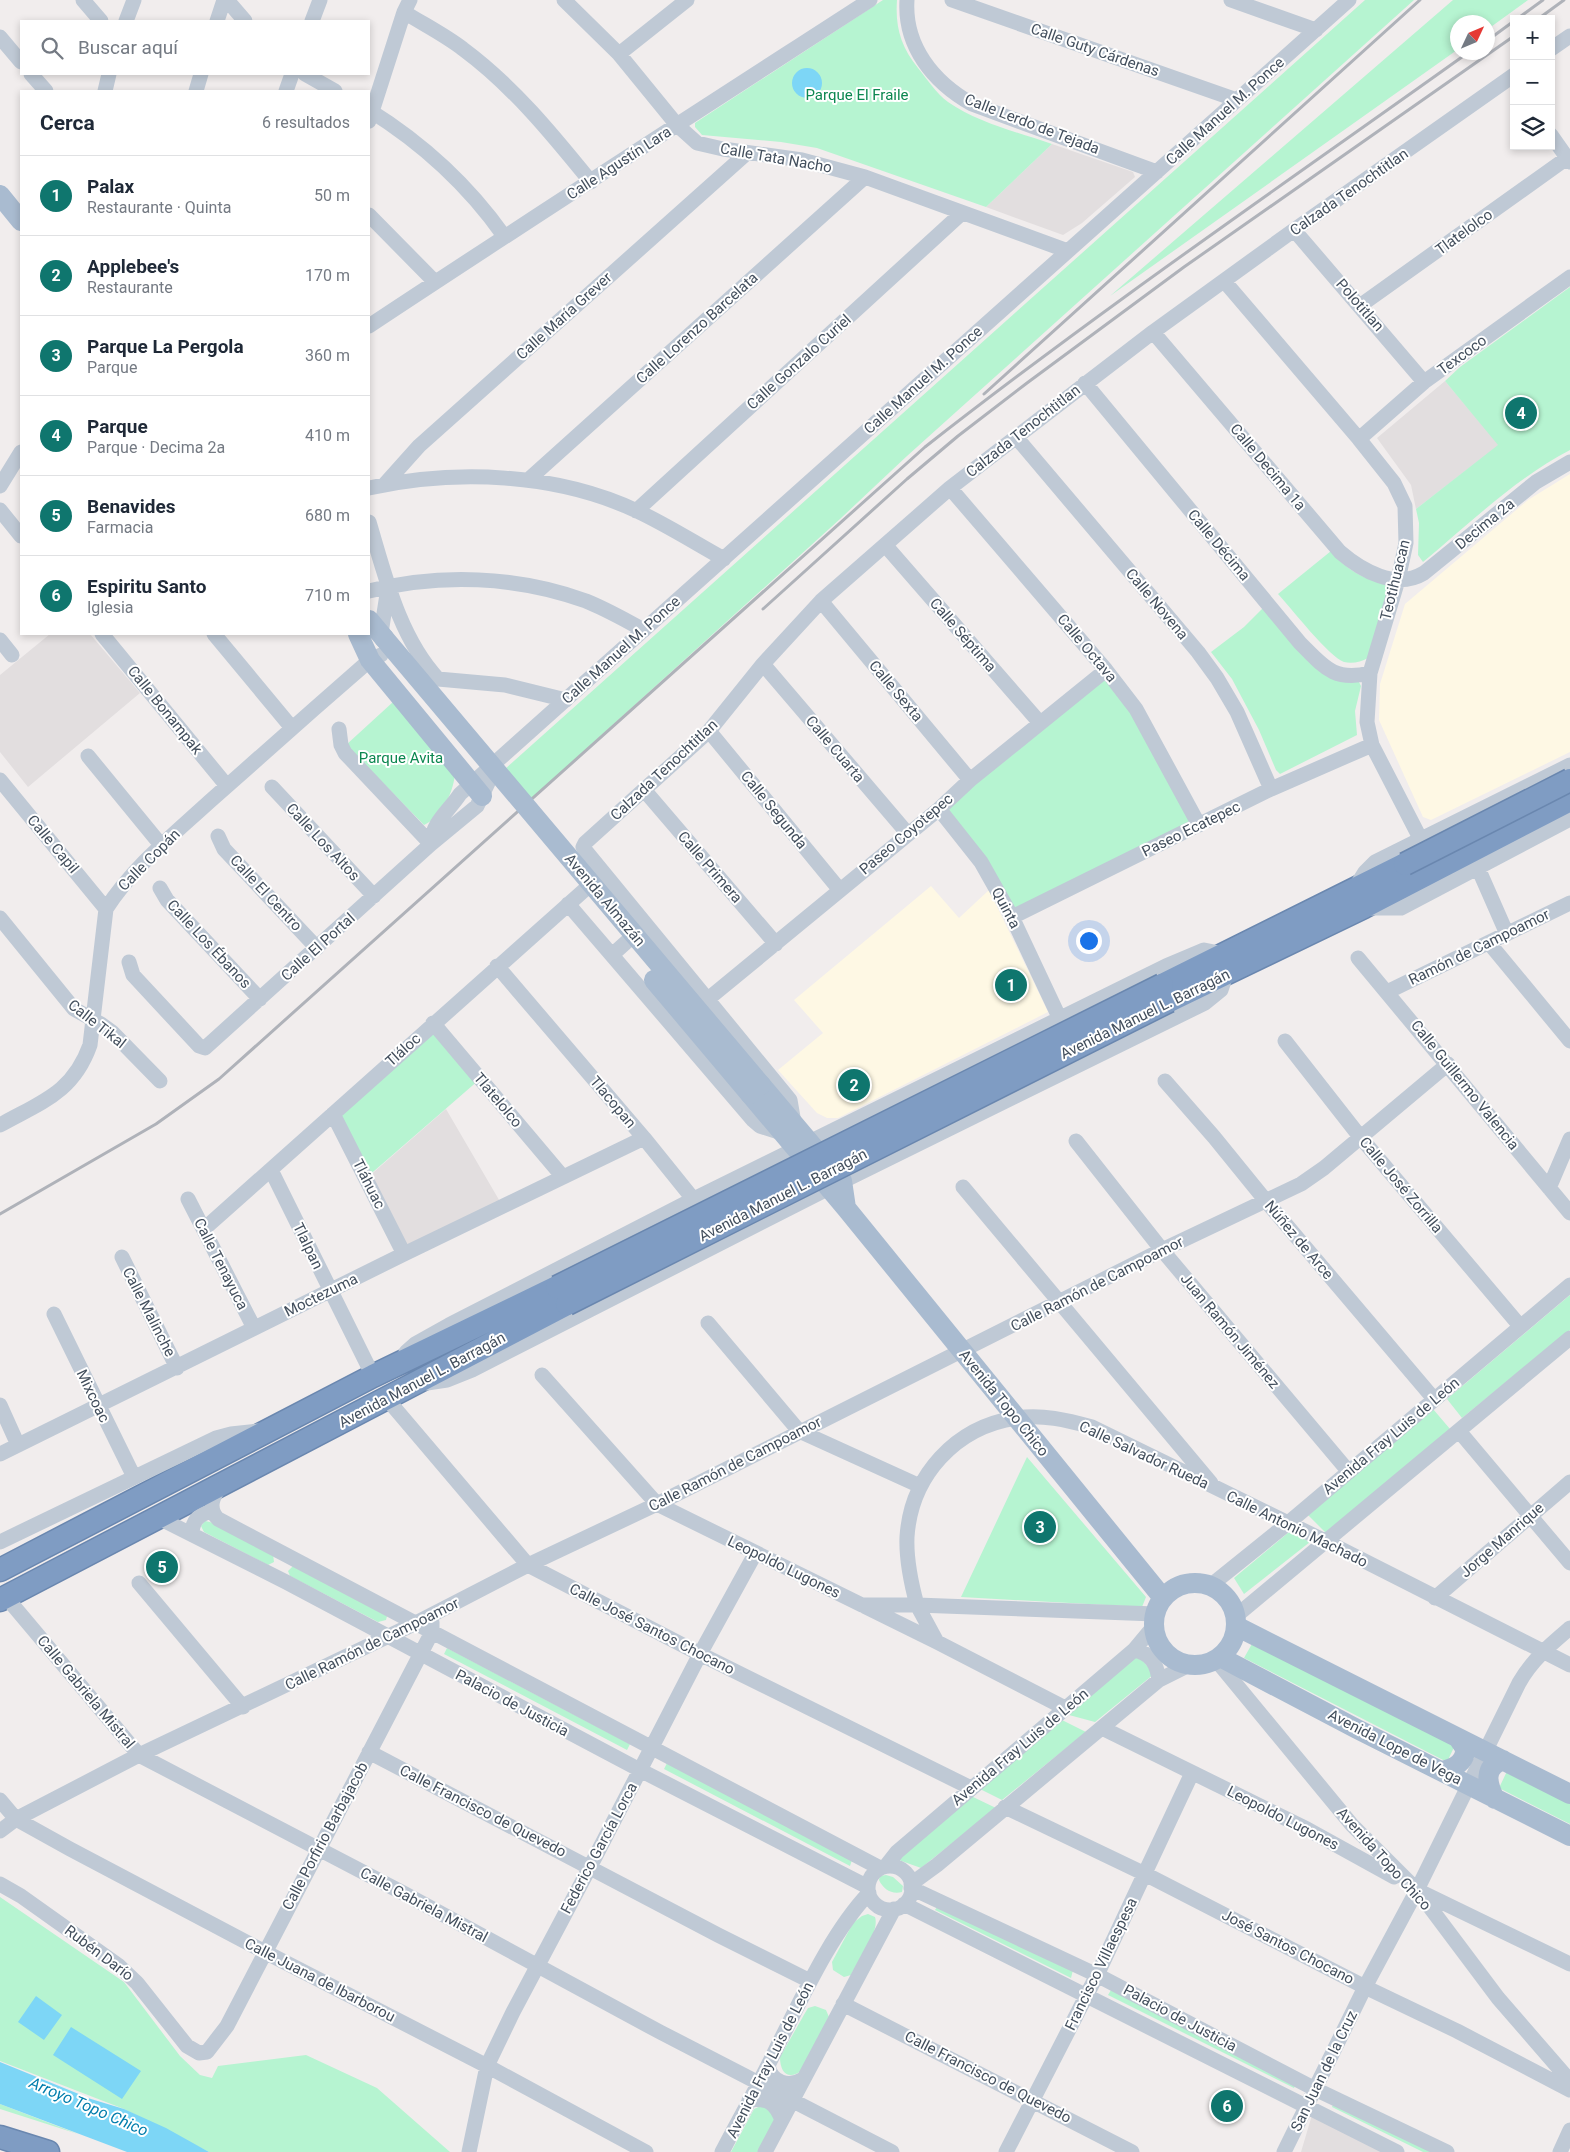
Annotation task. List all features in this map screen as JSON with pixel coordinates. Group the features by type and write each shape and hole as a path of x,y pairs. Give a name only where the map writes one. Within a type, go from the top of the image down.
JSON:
{"highway":[{"name":"Avenida Manuel L. Barragán","path":"0,1570 382,1372 562,1295 1166,993 1359,899 1410,872 1570,780"},
{"name":"Avenida Manuel L. Barragán","path":"1410,872 1570,800"},
{"name":"Avenida Manuel L. Barragán","path":"3,1598 387,1399 562,1295"},
{"path":"0,2137 48,2152"}],"main road":[{"path":"0,195 20,219"},
{"path":"360,635 376,643 477,790"},
{"name":"Avenida Almazán","path":"376,643 835,1185"},
{"name":"Avenida Topo Chico","path":"835,1185 846,1208 1016,1418 1157,1613"},
{"path":"1197,1583 1210,1586 1222,1593 1226,1598 1236,1621 1234,1638 1229,1648 1218,1658 1203,1665 1189,1665 1171,1658 1159,1644 1157,1613 1172,1590 1184,1584 1197,1583"},
{"path":"1236,1621 1458,1738 1570,1794"},
{"name":"Avenida Lope de Vega","path":"1218,1658 1570,1836"},
{"path":"1442,1771 1457,1766 1464,1758 1465,1748 1458,1738"},
{"path":"1495,1756 1488,1778 1489,1787 1495,1799"}],"street":[{"path":"83,0 100,20"},
{"path":"126,20 134,0"},
{"path":"218,20 226,0 244,20"},
{"path":"312,20 320,0"},
{"name":"Calle Tata Nacho","path":"564,0 619,54 677,125 697,143 809,162 865,177 1068,251"},
{"path":"619,54 687,0"},
{"name":"Calle Agustín Lara","path":"370,325 504,236 591,182 870,0"},
{"name":"Calle Lerdo de Tejada","path":"907,0 908,26 917,52 938,78 960,97 972,104 1157,172"},
{"name":"Calle Guty Cárdenas","path":"952,0 1238,100"},
{"path":"1231,0 1316,30"},
{"name":"Calle Manuel M. Ponce","path":"477,790 498,761 1349,0"},
{"path":"504,236 465,187 428,152 370,115 407,6 485,67 545,124 591,182"},
{"path":"1555,46 1570,36"},
{"path":"0,37 20,61"},
{"path":"32,75 45,90"},
{"path":"104,90 109,75"},
{"path":"196,90 201,75"},
{"path":"286,90 292,75"},
{"path":"307,75 333,90"},
{"name":"Calzada Tenochtitlan","path":"603,873 584,847 585,843 645,791 709,730 763,664 821,601 950,488 1153,332 1225,282 1294,230 1510,80"},
{"path":"1555,141 1568,160"},
{"name":"Calle María Grever","path":"385,484 419,446 748,153"},
{"name":"Tlatelolco","path":"1361,305 1568,160"},
{"name":"Calle Lorenzo Barcelata","path":"528,480 865,177"},
{"name":"Calle Gonzalo Curiel","path":"636,511 962,213"},
{"path":"370,216 435,282"},
{"name":"Polotitlan","path":"1294,230 1361,305 1424,382"},
{"name":"Texcoco","path":"1359,439 1424,382 1570,277"},
{"name":"Teotihuacan","path":"1225,282 1359,439 1394,483 1405,506 1406,543 1398,580 1370,673 1367,722 1372,745 1420,838"},
{"name":"Calle Decima 1a","path":"1153,332 1340,552 1356,565 1368,571 1398,580"},
{"name":"Calle Décima","path":"1085,383 1300,643 1332,672 1344,677 1370,673"},
{"name":"Calle Novena","path":"1016,437 1203,659 1237,712 1271,789"},
{"path":"0,486 20,454"},
{"name":"Decima 2a","path":"1398,580 1408,580 1424,573 1536,482 1570,462"},
{"path":"370,488 385,484 446,478 528,480 590,495 636,511 724,559"},
{"name":"Calle Octava","path":"950,488 1106,670 1136,709 1199,825"},
{"path":"0,510 20,535"},
{"path":"370,525 388,586 415,649 426,666 438,679 505,685 566,700"},
{"name":"Calle Séptima","path":"886,546 1040,724"},
{"path":"370,591 388,586 449,579 508,582 586,601 616,614 644,630"},
{"path":"376,643 388,586"},
{"name":"Calle Sexta","path":"821,601 970,780"},
{"name":"Calle Bonampak","path":"103,635 227,786"},
{"path":"215,635 292,728"},
{"path":"0,640 12,654"},
{"name":"Calle Copán","path":"0,1125 51,1097 70,1082 83,1063 90,1045 106,909 118,890 162,845 292,728 376,643"},
{"name":"Calle Cuarta","path":"763,664 908,834"},
{"name":"Paseo Coyotepec","path":"708,999 908,834 970,780 1106,670"},
{"path":"339,728 341,745 345,753 431,844"},
{"name":"Calle Segunda","path":"709,730 839,889"},
{"name":"Paseo Ecatepec","path":"1012,918 1271,789 1372,745"},
{"path":"88,756 162,845"},
{"path":"1570,765 1544,776 1375,862 1365,872 1359,899 1400,908 1570,819"},
{"path":"1544,776 1561,782 1570,794"},
{"name":"Calle Capil","path":"0,780 106,909"},
{"name":"Calle Los Altos","path":"272,787 374,896"},
{"path":"431,844 437,822 460,794 477,790"},
{"name":"Calle Primera","path":"645,791 776,944"},
{"name":"Quinta","path":"939,808 981,862 1012,918 1059,1017"},
{"name":"Calle El Centro","path":"218,836 224,849 317,948"},
{"name":"Calle El Portal","path":"129,962 133,975 199,1046 203,1048 431,844"},
{"path":"1478,868 1507,934"},
{"path":"568,904 753,1120 760,1126 788,1128 790,1100 603,873"},
{"name":"Tláloc","path":"204,1229 603,873"},
{"name":"Calle Los Ébanos","path":"160,888 167,900 260,999"},
{"name":"Ramón de Campoamor","path":"1388,992 1570,903"},
{"name":"Calle Tikal","path":"0,918 68,1003 82,1015 112,1032 160,1081"},
{"path":"612,955 645,925"},
{"path":"1489,943 1570,1041"},
{"path":"382,1372 415,1344 424,1339 694,1199 1059,1017 1204,950 1226,964 1221,990 1205,1003 725,1240 472,1370 447,1380 414,1384"},
{"name":"Calle Guillermo Valencia","path":"1358,958 1570,1213"},
{"name":"Tlacopan","path":"497,966 644,1138 725,1240"},
{"name":"Tlatelolco","path":"433,1023 563,1176"},
{"name":"Calle José Zorrilla","path":"1285,1041 1361,1138 1520,1326"},
{"name":"Calle Ramón de Campoamor","path":"0,1832 16,1819 139,1756 387,1636 416,1624 528,1565 657,1504 799,1431 1059,1304 1162,1250 1301,1184 1361,1138 1448,1064"},
{"name":"Núñez de Arce","path":"1165,1081 1434,1399"},
{"path":"924,1084 946,1131"},
{"name":"Tláhuac","path":"333,1114 404,1254"},
{"path":"0,1120 0,1125"},
{"name":"Moctezuma","path":"0,1454 404,1254 644,1138"},
{"path":"1549,1188 1570,1139"},
{"name":"Juan Ramón Jiménez","path":"1076,1141 1162,1250 1349,1472"},
{"name":"Tlalpan","path":"271,1170 330,1292 382,1372"},
{"name":"Calle Antonio Machado","path":"963,1187 1059,1304 1216,1489 1325,1541 1434,1598 1570,1665"},
{"name":"Calle Tenayuca","path":"188,1199 254,1328"},
{"name":"Calle Malinche","path":"122,1257 177,1368"},
{"name":"Avenida Fray Luis de León","path":"1210,1586 1287,1524 1570,1285"},
{"name":"Mixcoac","path":"54,1314 134,1477"},
{"path":"708,1323 799,1431 920,1486"},
{"path":"1236,1621 1325,1541 1570,1338"},
{"name":"Leopoldo Lugones","path":"542,1375 657,1504 755,1554 937,1642 1065,1708"},
{"name":"Calle José Santos Chocano","path":"387,1399 528,1565 700,1654 972,1788"},
{"path":"0,1405 18,1445"},
{"name":"Calle Salvador Rueda","path":"937,1642 917,1605 908,1573 907,1537 911,1512 920,1486 929,1472 960,1440 978,1428 1016,1418 1063,1419 1092,1427 1216,1489"},
{"path":"0,1542 216,1438 231,1434 270,1430"},
{"path":"1460,1431 1570,1563"},
{"name":"Jorge Manrique","path":"1434,1598 1570,1482"},
{"path":"192,1534 193,1524 197,1518 212,1511 214,1496 221,1484"},
{"name":"Palacio de Justicia","path":"212,1511 218,1519 651,1749 883,1867"},
{"name":"Palacio de Justicia","path":"157,1517 286,1582 868,1890"},
{"path":"266,1572 278,1565 280,1560 278,1551"},
{"name":"Federico García Lorca","path":"469,2152 487,2066 700,1654 755,1554"},
{"path":"286,1582 283,1572 284,1568 296,1560"},
{"path":"139,1583 243,1707"},
{"name":"Calle Gabriela Mistral","path":"3,1598 139,1756 538,1965 660,2032 892,2152"},
{"path":"862,1605 1157,1613"},
{"name":"Avenida Fray Luis de León","path":"883,1867 896,1852 1134,1650 1157,1613"},
{"name":"Calle Porfirio Barbajacob","path":"207,2052 226,2026 432,1632 432,1615"},
{"name":"San Juan de la Cruz","path":"1284,2152 1365,1987 1417,1890 1469,1785 1495,1756 1519,1683 1528,1667 1541,1652 1570,1628"},
{"path":"1134,1650 1142,1651 1152,1660 1158,1670 1159,1680"},
{"name":"Avenida Topo Chico","path":"1218,1658 1352,1825 1417,1890 1498,1998 1570,2081"},
{"path":"911,1886 1159,1680 1189,1665"},
{"name":"Leopoldo Lugones","path":"1102,1728 1316,1834 1417,1890 1570,1964"},
{"name":"Calle Francisco de Quevedo","path":"369,1752 718,1935 810,1981"},
{"name":"Francisco Villaespesa","path":"1006,2152 1097,1975 1192,1773"},
{"name":"Calle Juana de Ibarborou","path":"0,1800 16,1819 264,1952 487,2066 646,2152"},
{"name":"José Santos Chocano","path":"1005,1806 1145,1874 1570,2090"},
{"path":"765,2152 885,1923 899,1906 908,1900 911,1886 905,1872 893,1866 883,1867 871,1876 868,1890 872,1899 881,1908 899,1906"},
{"name":"Rubén Darío","path":"0,1884 21,1896 118,1965 137,1983 186,2046 199,2053 207,2052"},
{"name":"Palacio de Justicia","path":"911,1886 1097,1975 1315,2089 1446,2152"},
{"name":"Avenida Fray Luis de León","path":"722,2152 810,1981 868,1890"},
{"path":"855,1908 866,1906 877,1910 883,1915 885,1923"},
{"name":"Palacio de Justicia","path":"899,1906 1086,1996 1397,2152"},
{"name":"Calle Francisco de Quevedo","path":"843,2004 1132,2152"},
{"path":"768,2065 772,2075 782,2083 791,2084 803,2079"},
{"path":"749,2100 764,2099 770,2101 779,2111 782,2120"},
{"path":"1560,2152 1570,2130"}],"shaded area":[{"path":"1052,144 1133,172 1135,177 1082,223 1063,235 986,207"},
{"path":"1445,381 1499,445 1416,509 1411,485 1377,438"},
{"path":"1570,474 1570,752 1431,820 1423,817 1379,720 1380,684 1405,604 1528,500"},
{"path":"49,635 91,635 140,693 28,787 0,752 0,675"},
{"path":"931,886 959,918 989,890 1048,1012 838,1118 827,1118 817,1113 778,1070 823,1033 794,1000"},
{"path":"446,1109 502,1205 406,1249 367,1178"},
{"path":"1312,2115 1386,2152 1301,2152"}],"green space":[{"name":"Parque El Fraile","path":"883,0 897,0 898,28 907,52 932,86 948,102 972,116 1052,144 986,207 817,148 781,142 702,135 695,127 695,123"},
{"path":"1365,0 1414,0 907,456 531,799 505,769"},
{"path":"1453,0 1528,0 1495,24 1495,15 1450,15 1450,55 1110,296"},
{"path":"1570,287 1570,450 1530,474 1423,562 1418,555 1419,523 1416,509 1498,445 1445,381 1460,367"},
{"path":"1331,551 1350,569 1372,580 1389,585 1368,658 1359,662 1347,663 1337,658 1320,642 1278,594"},
{"path":"1265,606 1316,665 1356,676 1361,686 1355,711 1357,735 1280,774 1276,770 1259,730 1232,679 1211,652 1244,627"},
{"path":"1106,670 1199,825 1012,917 939,809"},
{"name":"Parque Avita","path":"393,702 455,773 446,803 436,816 424,825 346,745"},
{"path":"433,1023 480,1079 366,1178 333,1114"},
{"path":"1570,1295 1570,1330 1462,1418 1447,1399"},
{"path":"1433,1409 1450,1429 1326,1533 1308,1515"},
{"path":"1027,1457 1146,1597 1142,1607 961,1597"},
{"path":"205,1521 273,1554 274,1562 268,1565 204,1532 201,1526"},
{"path":"1289,1532 1310,1542 1244,1594 1234,1578"},
{"path":"293,1566 387,1616 386,1620 378,1622 290,1576 288,1571"},
{"path":"1253,1642 1457,1741 1447,1762 1244,1658"},
{"path":"447,1648 630,1744 627,1750 444,1654"},
{"path":"1137,1654 1154,1674 1095,1722 1069,1715"},
{"path":"1062,1720 1086,1732 1002,1800 978,1788"},
{"path":"667,1763 852,1860 850,1866 664,1769"},
{"path":"1509,1767 1570,1798 1570,1824 1499,1788"},
{"path":"971,1796 996,1808 921,1868 896,1859"},
{"path":"880,1876 893,1877 903,1886 902,1892 891,1892 883,1886 879,1880"},
{"path":"0,1897 124,1982 180,2056 200,2075 212,2078 218,2066 306,2055 377,2088 450,2152 209,2152 124,2109 0,2061"},
{"path":"939,1904 1073,1970 1071,1978 935,1910"},
{"path":"868,1914 875,1917 876,1923 868,1946 851,1975 844,1977 833,1970 832,1962 853,1923"},
{"path":"1111,1990 1297,2082 1294,2088 1108,1995"},
{"path":"815,2006 826,2010 829,2017 804,2069 794,2075 786,2074 780,2063 780,2057 808,2008"},
{"path":"1335,2100 1439,2152 1423,2152 1332,2107"},
{"path":"0,2104 78,2134 0,2109"},
{"path":"765,2104 777,2120 760,2152 731,2152 754,2109"}],"water":[{"path":"807,68 818,72 822,83 818,94 807,98 796,94 792,83 796,72"},
{"path":"36,1996 62,2015 44,2040 18,2022"},
{"path":"71,2027 141,2071 122,2099 53,2055"},
{"name":"Arroyo Topo Chico","path":"0,2062 91,2099 124,2109 166,2128 209,2152 127,2152 0,2104"}],"railway":[{"path":"984,394 1420,0"},
{"path":"1522,15 1543,0"},
{"path":"1543,15 1564,0"},
{"path":"1495,35 1510,24"},
{"path":"763,609 907,479 958,436 1027,383 1184,267 1510,39"},
{"path":"0,1214 156,1124 219,1079 925,447 1126,296 1458,60"}],"place":[{"name":"Parque","path":"1521,413"},
{"name":"Palax","path":"1011,985"},
{"name":"Applebee's","path":"854,1085"},
{"name":"Parque La Pergola","path":"1040,1527"},
{"name":"Benavides","path":"162,1567"},
{"name":"Espiritu Santo","path":"1227,2106"}]}
